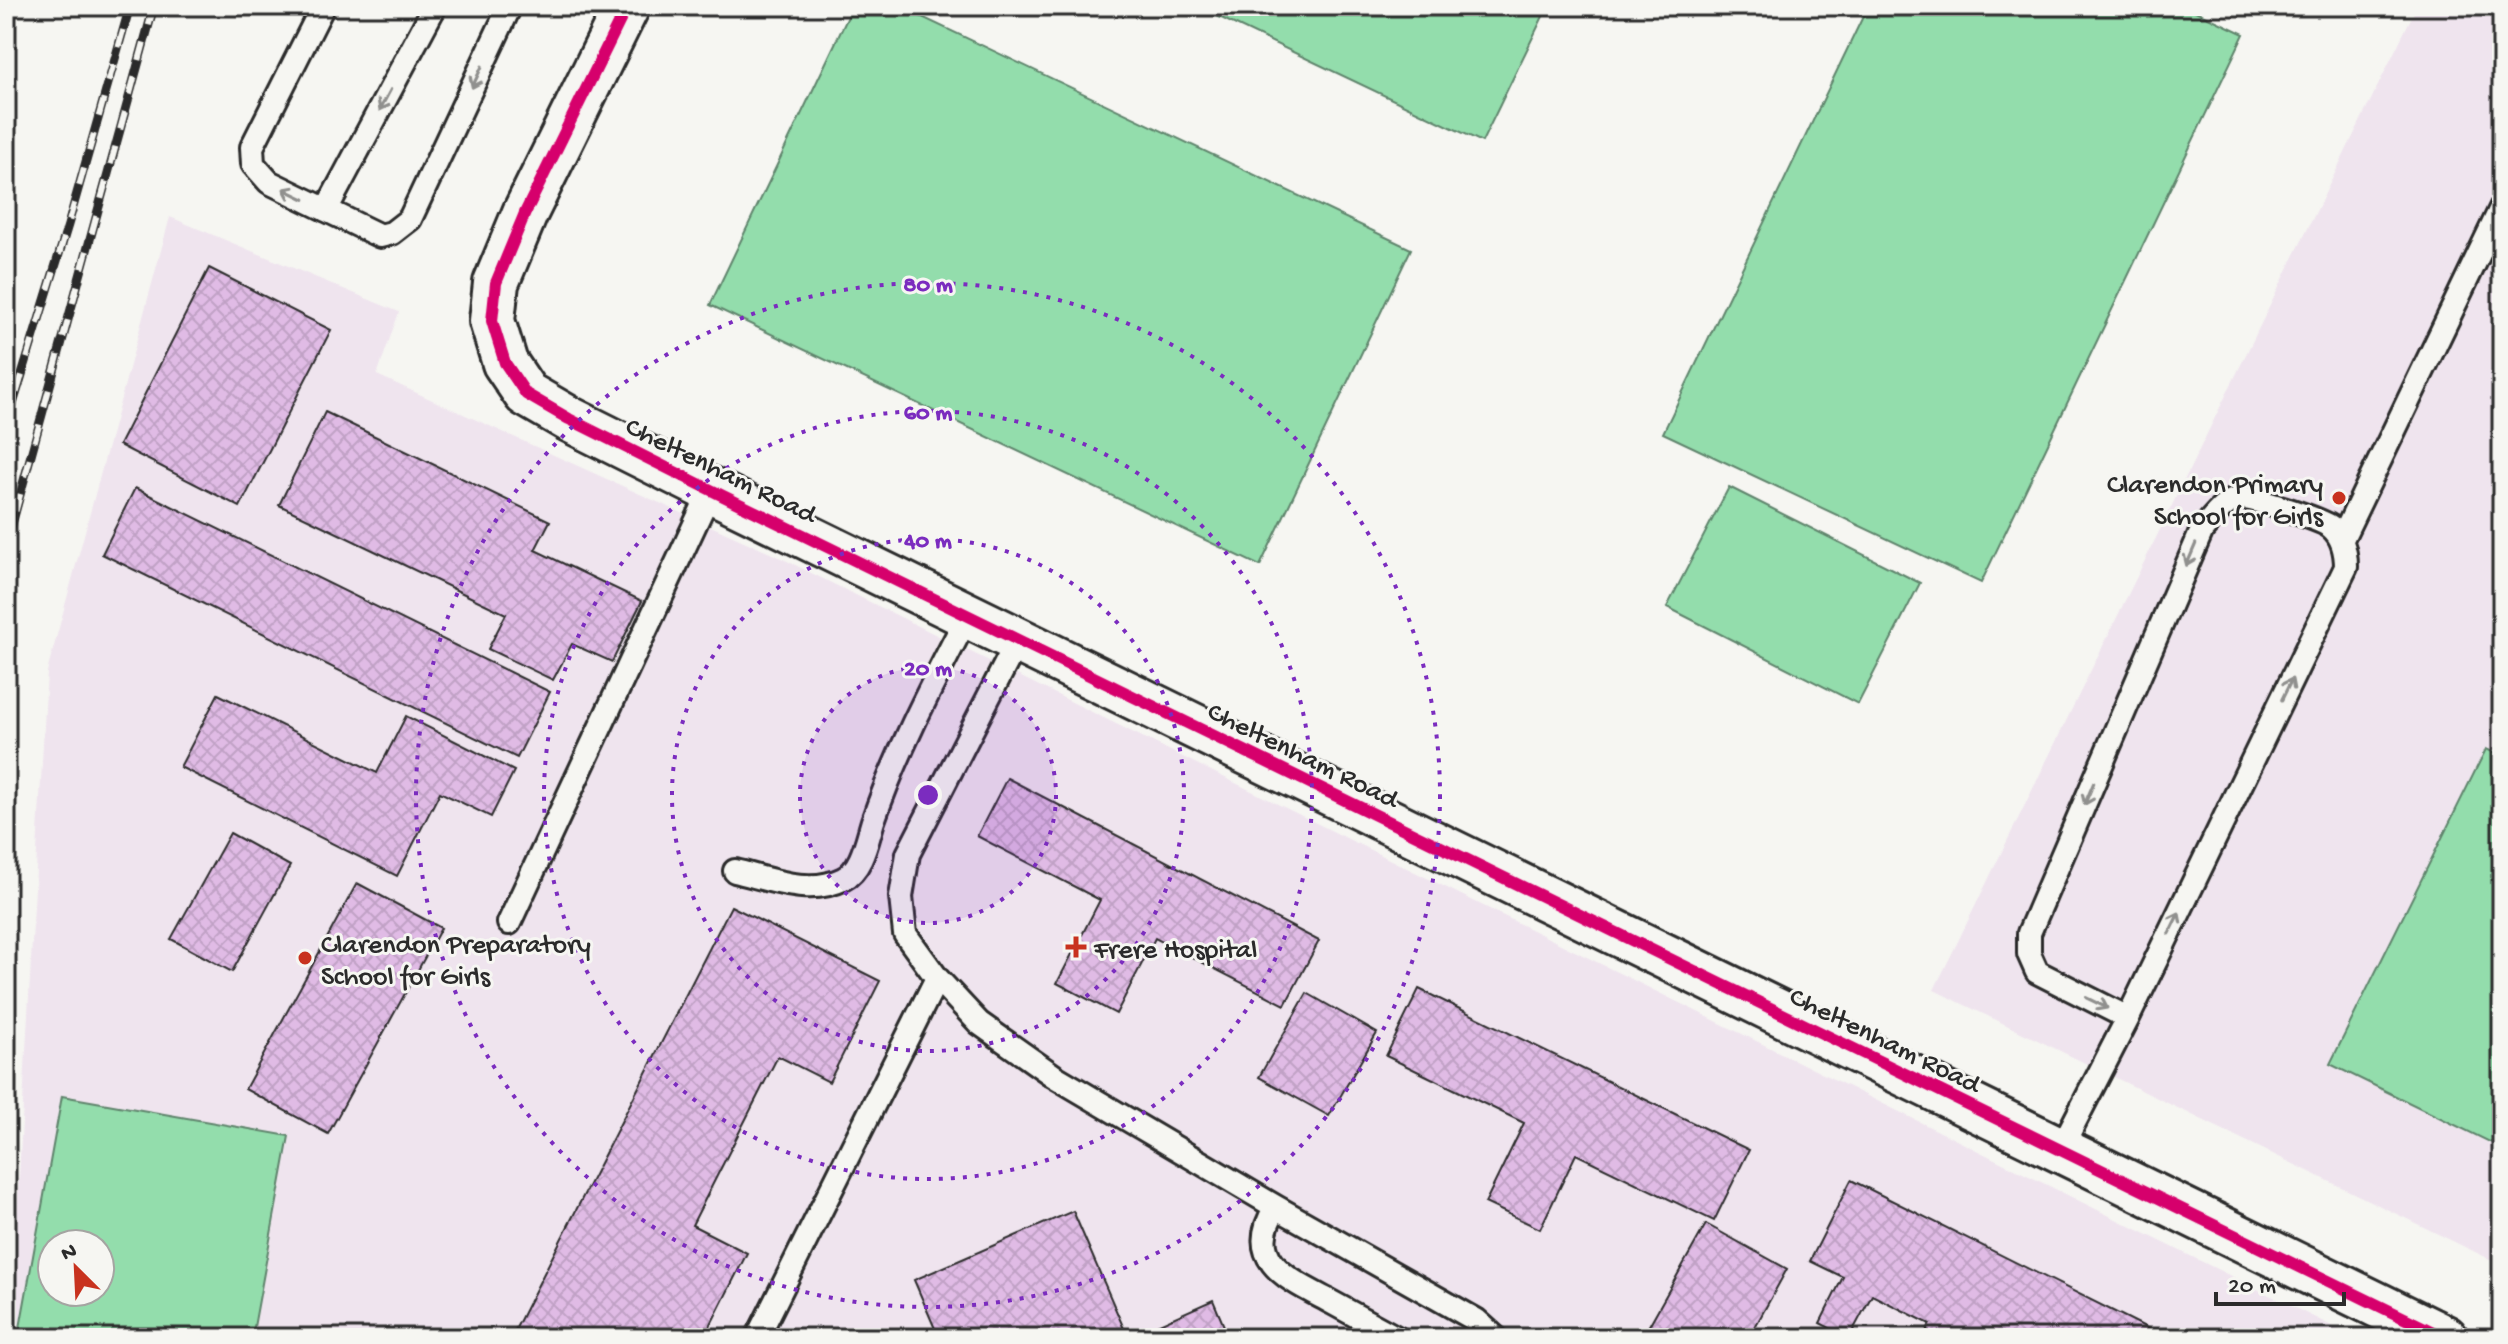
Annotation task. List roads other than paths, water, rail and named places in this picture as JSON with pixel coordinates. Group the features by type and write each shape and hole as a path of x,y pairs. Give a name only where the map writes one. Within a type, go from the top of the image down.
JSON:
{"street":[{"name":"Cheltenham Road","path":"627,6 525,213 496,283 492,321 505,363 526,394 711,490 2445,1338"}],"lane":[{"path":"323,6 252,147 253,164 269,182 380,236 392,233 410,219 510,6"},
{"path":"326,210 435,6"},
{"path":"2060,1150 2128,1018 2346,567 2342,539 2502,206"},
{"path":"509,923 711,490"},
{"path":"2128,1018 2037,972 2029,954 2029,933 2202,530 2222,508 2239,498 2256,499 2329,526 2342,539"},
{"path":"735,871 789,886 825,884 845,879 857,867 885,784 914,719 968,615"},
{"path":"1018,640 908,854 901,897 905,934 937,978 979,1023 1054,1076 1476,1320 1496,1338"},
{"path":"757,1338 937,978"},
{"path":"1276,1207 1264,1226 1264,1239 1273,1265 1282,1276 1397,1338"}],"railway":[{"path":"6,427 68,225 130,6"},
{"path":"6,546 154,6"}],"place":[{"name":"Clarendon Primary School for Girls","path":"2339,498"},
{"name":"Frere Hospital","path":"1076,947"},
{"name":"Clarendon Preparatory School for Girls","path":"305,958"}]}
